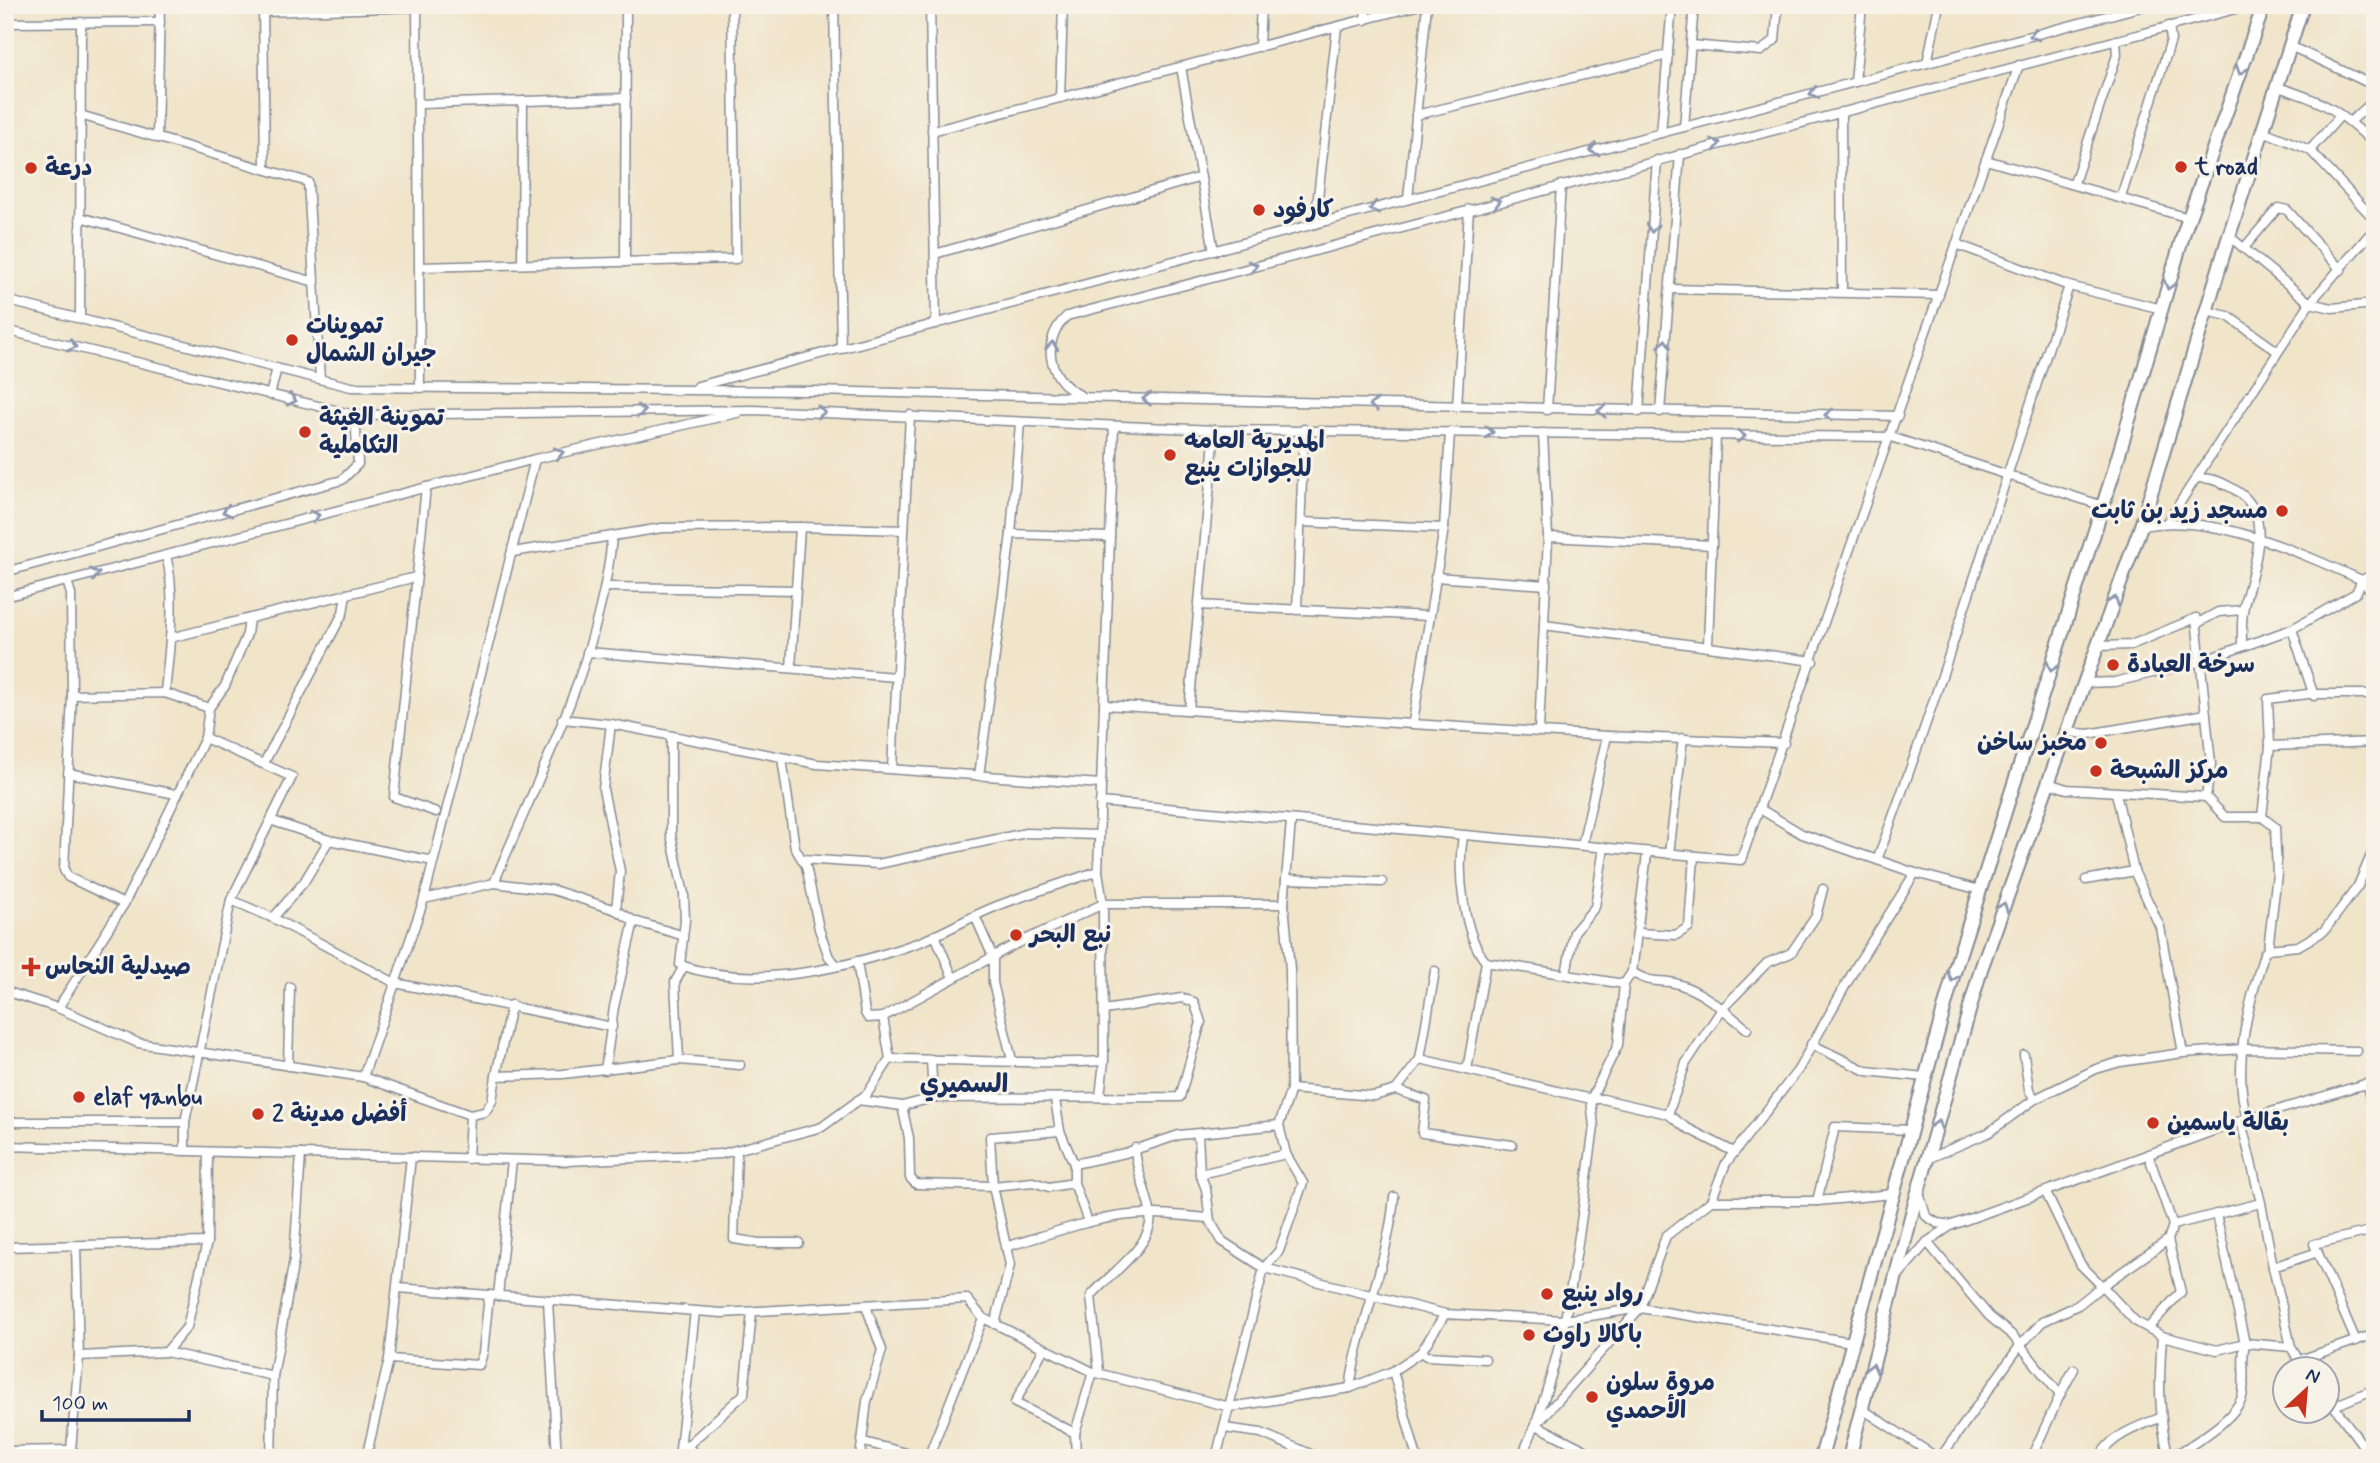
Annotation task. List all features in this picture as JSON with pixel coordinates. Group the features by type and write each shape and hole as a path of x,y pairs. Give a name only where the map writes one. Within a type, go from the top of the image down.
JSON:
{"street":[{"path":"157,138 160,5"},
{"path":"265,169 263,8 479,5"},
{"path":"625,262 626,5"},
{"path":"419,267 736,259 732,5"},
{"path":"834,5 841,349"},
{"path":"930,5 936,324"},
{"path":"1060,98 1063,5"},
{"path":"1259,47 1261,5"},
{"path":"1365,20 1366,5"},
{"path":"932,131 1420,5"},
{"path":"1408,199 1427,5"},
{"path":"1661,133 1672,5"},
{"path":"1684,127 1694,5"},
{"path":"1691,45 1761,51 1775,40 1778,5"},
{"path":"1855,82 1862,5"},
{"path":"1927,63 1939,5"},
{"path":"2102,17 2103,5"},
{"path":"686,390 2148,5"},
{"path":"1086,397 1070,390 1053,368 1052,335 1067,316 2251,5"},
{"path":"1821,1458 1925,1077 1980,890 2103,506 2189,218 2264,5"},
{"path":"1849,1458 1927,1159 1981,969 2141,526 2303,5"},
{"path":"417,7 420,388"},
{"path":"80,317 81,22"},
{"path":"5,23 160,22"},
{"path":"2121,197 2171,40 2169,26"},
{"path":"1315,224 1337,27"},
{"path":"2074,183 2117,55 2116,40"},
{"path":"2290,46 2375,86"},
{"path":"1416,115 1668,55"},
{"path":"1100,802 1604,847 1647,854 1741,860 1813,661 2019,65"},
{"path":"1181,67 1214,251"},
{"path":"2277,87 2315,98 2350,122 2375,145"},
{"path":"2350,122 2368,106 2375,93"},
{"path":"418,104 626,98"},
{"path":"522,264 523,101"},
{"path":"1841,112 1842,292"},
{"path":"80,115 309,182 320,379"},
{"path":"2310,150 2341,115"},
{"path":"2263,131 2310,150 2375,220"},
{"path":"1660,412 1681,154"},
{"path":"1639,412 1657,160"},
{"path":"1986,160 2189,218"},
{"path":"934,254 1201,177"},
{"path":"1547,410 1561,185"},
{"path":"2244,248 2278,208 2287,210 2341,270"},
{"path":"1457,407 1469,209"},
{"path":"80,217 314,282"},
{"path":"2168,521 2310,303 2375,228"},
{"path":"2229,236 2310,303 2332,308 2375,303"},
{"path":"1956,244 2069,286 2162,309"},
{"path":"1877,860 1928,724 2069,286"},
{"path":"1670,289 1939,295"},
{"path":"5,300 351,387 1086,397 1547,410 1898,416"},
{"path":"2206,311 2237,321 2277,351"},
{"path":"5,330 355,415 753,410 1215,429 1891,437 2103,506"},
{"path":"270,395 277,368"},
{"path":"5,597 535,459 753,410"},
{"path":"5,572 342,480 352,473 358,464 355,415"},
{"path":"892,769 910,415"},
{"path":"979,776 1011,534 1020,423"},
{"path":"1100,1097 1104,1061 1104,1010 1103,904 1098,872 1114,426"},
{"path":"1189,710 1215,429"},
{"path":"1297,610 1304,429"},
{"path":"1413,722 1444,528 1450,432"},
{"path":"1539,730 1548,537 1544,433"},
{"path":"1708,645 1716,436"},
{"path":"363,1077 425,900 535,459"},
{"path":"2197,478 2214,478 2243,493 2258,523 2260,539 2243,610 2242,644"},
{"path":"426,487 394,797 436,812"},
{"path":"2141,526 2168,521 2235,530 2375,586"},
{"path":"1301,523 1444,528"},
{"path":"513,552 663,528 800,527 904,530"},
{"path":"791,668 800,527"},
{"path":"1011,534 1110,537"},
{"path":"1548,537 1712,545"},
{"path":"494,883 587,652 607,587 612,538"},
{"path":"165,693 170,638 170,569 166,555"},
{"path":"2084,683 2115,682 2202,661 2242,644 2292,629 2356,593 2362,580 2375,573"},
{"path":"170,638 416,577"},
{"path":"1435,577 1546,586"},
{"path":"2362,580 2375,595"},
{"path":"67,581 71,594 72,695 64,870 68,877 124,904"},
{"path":"607,587 796,590"},
{"path":"264,763 343,613 346,594"},
{"path":"1198,605 1429,616"},
{"path":"2196,618 2198,623 2218,612 2243,610"},
{"path":"2098,646 2131,645 2196,618"},
{"path":"2196,618 2211,764 2206,797"},
{"path":"58,1008 124,904 205,738 209,708 229,676 247,634 249,619"},
{"path":"1544,625 1813,661"},
{"path":"2292,629 2314,696"},
{"path":"587,652 896,677"},
{"path":"72,695 165,693 209,708"},
{"path":"2262,817 2270,746 2268,699 2375,694"},
{"path":"1104,705 1607,736 1784,743"},
{"path":"2067,732 2088,734 2206,714"},
{"path":"562,719 611,724 817,764 1101,784"},
{"path":"611,724 603,789 620,871 616,910"},
{"path":"671,736 671,835 684,894 685,920 681,935 680,964 684,966 750,977 857,961 935,935 975,916 1098,872"},
{"path":"1582,845 1607,736"},
{"path":"185,1151 185,1122 231,900 273,821 292,777 205,738"},
{"path":"1670,854 1683,738"},
{"path":"2270,746 2375,742"},
{"path":"782,758 795,848 802,859 819,929 830,957 837,965"},
{"path":"68,773 171,793"},
{"path":"2048,783 2067,789 2206,797 2225,817 2262,817 2275,827 2277,874 2268,949 2253,991 2243,1049 2243,1103 2273,1267 2294,1354"},
{"path":"2116,793 2134,870 2160,927 2183,1053"},
{"path":"1760,809 1802,834 1915,873 1980,890"},
{"path":"273,821 329,840 433,861"},
{"path":"1216,1458 1264,1268 1279,1251 1303,1183 1286,1154 1279,1125 1291,1089 1290,969 1284,904 1291,821"},
{"path":"802,859 878,864 1026,833 1099,835"},
{"path":"1463,836 1460,855 1462,889 1475,948 1486,962 1624,984"},
{"path":"273,918 304,882 329,840"},
{"path":"2268,949 2298,946 2324,931 2358,886 2375,846"},
{"path":"1566,974 1574,932 1595,907 1604,847"},
{"path":"1521,1458 1536,1425 1565,1320 1594,1127 1591,1099 1618,1045 1624,984 1632,972 1647,854"},
{"path":"1637,933 1676,934 1689,927 1694,856"},
{"path":"2086,880 2134,870"},
{"path":"1536,1425 1640,1308 1666,1236 1712,1201 1726,1163 1798,1070 1915,873"},
{"path":"1286,879 1382,882"},
{"path":"425,900 494,883 553,890 616,910 634,921 681,935"},
{"path":"1668,1114 1686,1063 1722,1009 1767,963 1791,953 1816,916 1823,889"},
{"path":"231,900 273,918 395,983 612,1027"},
{"path":"857,961 865,1013 868,1017 883,1017 993,957 1103,904 1284,904"},
{"path":"975,916 993,957 993,983 1012,1060"},
{"path":"605,1070 634,921"},
{"path":"935,935 953,978"},
{"path":"1467,1070 1486,962"},
{"path":"679,1060 675,982 684,966"},
{"path":"1396,1090 1420,1059 1435,971"},
{"path":"1632,972 1648,982 1677,983 1722,1009 1747,1029"},
{"path":"288,1066 290,987"},
{"path":"5,991 58,1008 138,1044 363,1077 470,1115 485,1112 492,1101 511,1005"},
{"path":"858,1100 902,1106 933,1098 1180,1097 1201,1022 1194,1002 1182,998 1104,1010"},
{"path":"5,1146 567,1161 707,1155 737,1150 821,1127 867,1094 890,1059 883,1017"},
{"path":"1811,1044 1866,1071 1925,1077"},
{"path":"1927,1159 1987,1133 2035,1099 2108,1066 2183,1053 2243,1049 2357,1051"},
{"path":"2024,1055 2029,1090 2035,1099"},
{"path":"890,1059 1012,1060 1053,1064 1104,1061"},
{"path":"931,1059 933,1098"},
{"path":"1420,1059 1668,1114 1685,1127 1734,1152"},
{"path":"496,1076 605,1070 679,1060 740,1065"},
{"path":"1895,1280 1927,1242 1952,1225 2244,1120 2370,1082 2375,1115"},
{"path":"1291,1089 1361,1096 1396,1090 1426,1100 1422,1133 1512,1145"},
{"path":"1055,1099 1060,1131 1074,1164 1074,1183 1088,1222"},
{"path":"902,1106 909,1138 910,1178 916,1185 993,1186 1033,1182 1049,1187 1074,1183"},
{"path":"468,1159 470,1115"},
{"path":"5,1122 185,1122"},
{"path":"1074,1164 1179,1135 1279,1125"},
{"path":"1817,1201 1835,1127 1911,1130"},
{"path":"995,1324 1010,1265 993,1186 990,1137 1060,1131"},
{"path":"1198,1134 1200,1174 1206,1189 1209,1218 1222,1241 1264,1268 1445,1314 1565,1320 1640,1308 1853,1342"},
{"path":"1076,1458 1075,1433 1096,1372 1091,1296 1109,1274 1140,1250 1151,1213 1136,1168 1135,1148"},
{"path":"737,1150 734,1239 759,1243 799,1242"},
{"path":"166,1352 187,1328 207,1242 208,1152"},
{"path":"271,1458 274,1376 294,1260 301,1154"},
{"path":"1200,1174 1286,1154"},
{"path":"1861,1409 1939,1458 2020,1347 2042,1322 2078,1305 2168,1240 2174,1225 2148,1154"},
{"path":"366,1458 389,1359 411,1157"},
{"path":"389,1359 479,1364 494,1296 512,1160"},
{"path":"1920,1186 1921,1204 1926,1216 1937,1223 1952,1225"},
{"path":"2046,1193 2081,1265 2135,1321 2162,1336 2217,1350 2245,1343 2291,1347"},
{"path":"1712,1201 1817,1201 1893,1194"},
{"path":"1350,1388 1355,1353 1390,1238 1394,1198"},
{"path":"2174,1225 2261,1203"},
{"path":"1005,1247 1088,1222 1151,1213 1209,1218"},
{"path":"2162,1336 2158,1393 2160,1418 2170,1458 2233,1412 2243,1394 2241,1359 2245,1343 2217,1214"},
{"path":"2356,1341 2314,1244 2375,1230"},
{"path":"2148,1328 2181,1292 2168,1240"},
{"path":"5,1247 207,1242"},
{"path":"1927,1242 2060,1395"},
{"path":"71,1450 79,1356 76,1246"},
{"path":"2273,1267 2318,1252"},
{"path":"398,1288 695,1311 752,1312 967,1299 983,1318 1096,1372 1230,1407 1350,1388 1393,1371 1421,1352 1445,1314"},
{"path":"548,1301 558,1458"},
{"path":"860,1458 867,1401 882,1350 866,1306"},
{"path":"679,1458 684,1435 695,1311"},
{"path":"686,1447 744,1394 752,1312"},
{"path":"864,1442 927,1458 983,1318"},
{"path":"2326,1354 2375,1334"},
{"path":"1044,1348 1015,1402 1075,1433"},
{"path":"79,1356 166,1352 274,1376"},
{"path":"1421,1352 1426,1356 1485,1359"},
{"path":"2034,1457 2074,1369"},
{"path":"1393,1371 1417,1458"},
{"path":"2342,1399 2375,1389"},
{"path":"2342,1417 2372,1458"},
{"path":"2100,1458 2103,1449 2138,1426 2160,1418"},
{"path":"1536,1425 1601,1458"},
{"path":"1224,1428 1261,1433 1320,1458"},
{"path":"684,1435 686,1447 701,1458"},
{"path":"5,1451 71,1450 83,1458"}],"place":[{"name":"t road","path":"2181,167"},
{"name":"درعة","path":"31,168"},
{"name":"كارفود","path":"1259,210"},
{"name":"تموينات جيران الشمال","path":"292,340"},
{"name":"تموينة الغيثة التكاملية","path":"305,432"},
{"name":"المديرية العامه للجوازات ينبع","path":"1170,455"},
{"name":"مسجد زيد بن ثابت","path":"2282,511"},
{"name":"سرخة العبادة","path":"2113,665"},
{"name":"مخبز ساخن","path":"2101,743"},
{"name":"مركز الشبحة","path":"2096,771"},
{"name":"نبع البحر","path":"1016,935"},
{"name":"صيدلية النحاس","path":"31,967"},
{"name":"elaf yanbu","path":"79,1097"},
{"name":"2 أفضل مدينة","path":"258,1114"},
{"name":"بقالة ياسمين","path":"2153,1123"},
{"name":"رواد ينبع","path":"1547,1294"},
{"name":"باكالا راوث","path":"1529,1335"},
{"name":"مروة سلون الأحمدي","path":"1592,1397"}],"district":[{"name":"السميري","path":"964,1085"}]}
